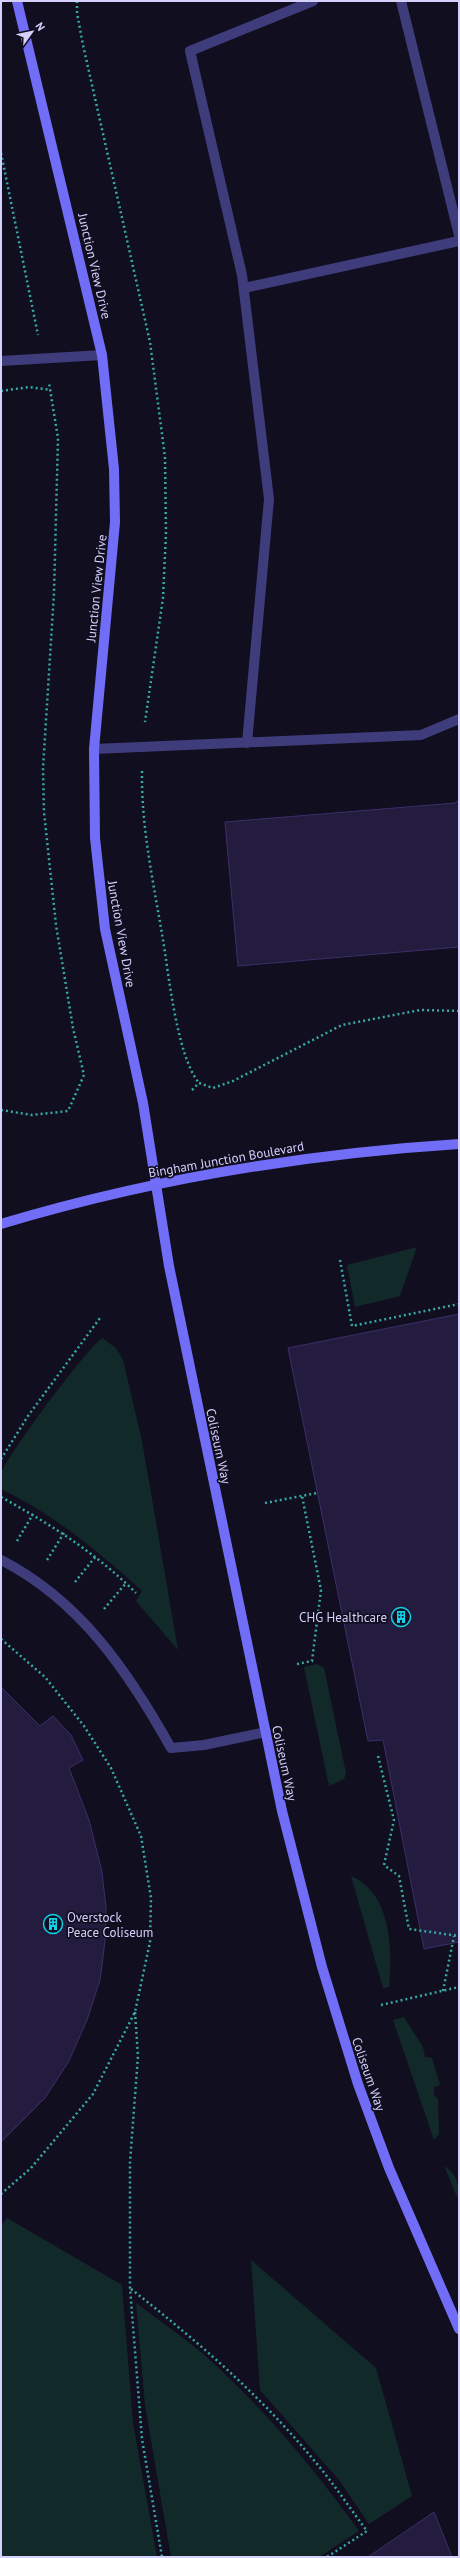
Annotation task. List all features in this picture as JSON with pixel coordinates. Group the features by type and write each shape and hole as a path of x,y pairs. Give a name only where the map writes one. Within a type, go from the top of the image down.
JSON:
{"street":[{"name":"Junction View Drive","path":"17,1 102,355 114,469 116,522 94,749 96,838 105,929 143,1103 156,1183"},
{"name":"Bingham Junction Boulevard","path":"1,1224 156,1183 337,1154 459,1144"},
{"name":"Coliseum Way","path":"156,1183 169,1266 282,1811 338,2024 389,2168 459,2329"}],"lane":[{"path":"247,742 269,499 244,288 190,51 313,1"},
{"path":"401,1 459,235"},
{"path":"244,288 459,241"},
{"path":"1,361 102,355"},
{"path":"94,749 421,734 459,719"},
{"path":"3,1561 33,1580 89,1626 124,1670 171,1748 204,1745 266,1732"}],"path":[{"path":"77,1 77,13 150,342 164,457 166,533 163,598 146,706 142,785 146,838 176,1020 192,1074 199,1083 213,1088 233,1081 342,1025 420,1010 459,1011"},
{"path":"1,153 37,321"},
{"path":"1,391 29,387 51,390 58,438 54,593 43,768 44,812 56,925 73,1028 84,1075 68,1111 32,1115 1,1110"},
{"path":"192,1090 199,1083"},
{"path":"340,1260 352,1326 459,1304"},
{"path":"1,1459 28,1416 100,1318"},
{"path":"265,1503 317,1493"},
{"path":"297,1664 312,1661 321,1590 302,1496"},
{"path":"1,1497 64,1533 96,1556 136,1593"},
{"path":"3,1561 33,1514"},
{"path":"33,1580 64,1533"},
{"path":"60,1601 96,1556"},
{"path":"89,1626 126,1583"},
{"path":"1,1639 45,1677 84,1726 111,1768 141,1836 151,1898 150,1942 135,2012 94,2094 31,2168 1,2194"},
{"path":"378,1756 394,1820 384,1865 399,1876 409,1929 459,1936"},
{"path":"443,1991 454,1936"},
{"path":"381,2005 459,1987"},
{"path":"135,2012 138,2056 130,2162 130,2288 142,2439 162,2557"},
{"path":"130,2288 200,2343 260,2400 313,2458 367,2531 328,2557"}],"green space":[{"path":"417,1247 400,1296 355,1307 347,1265"},
{"path":"102,1338 116,1348 123,1360 142,1441 178,1650 136,1601 142,1591 92,1548 58,1522 21,1499 1,1489 1,1474 16,1447 80,1361"},
{"path":"317,1664 324,1668 346,1773 344,1779 329,1786 304,1667"},
{"path":"351,1876 365,1884 375,1896 382,1909 389,1940 389,1987 383,1988"},
{"path":"404,2017 423,2047 425,2057 432,2058 440,2085 434,2087 434,2095 438,2099 439,2134 434,2140 393,2020"},
{"path":"444,2166 449,2169 457,2181 459,2202"},
{"path":"7,2218 122,2285 133,2423 157,2557 1,2557 1,2225"},
{"path":"251,2260 376,2368 412,2496 369,2524 339,2480 260,2390"},
{"path":"136,2303 202,2353 252,2400 308,2464 359,2531 319,2557 171,2557 145,2405"}],"building":[{"path":"459,800 459,947 238,966 225,822 455,803"},
{"name":"CHG Healthcare","path":"459,1314 459,1942 424,1949 383,1740 368,1741 288,1348"},
{"name":"Overstock Peace Coliseum","path":"1,1687 40,1726 53,1716 71,1735 83,1760 69,1768 89,1820 102,1872 106,1908 105,1941 100,1980 87,2020 69,2061 45,2098 1,2142"},
{"path":"434,2512 452,2557 368,2557"}],"place":[{"name":"CHG Healthcare","path":"401,1617"},
{"name":"Overstock Peace Coliseum","path":"53,1924"}]}
